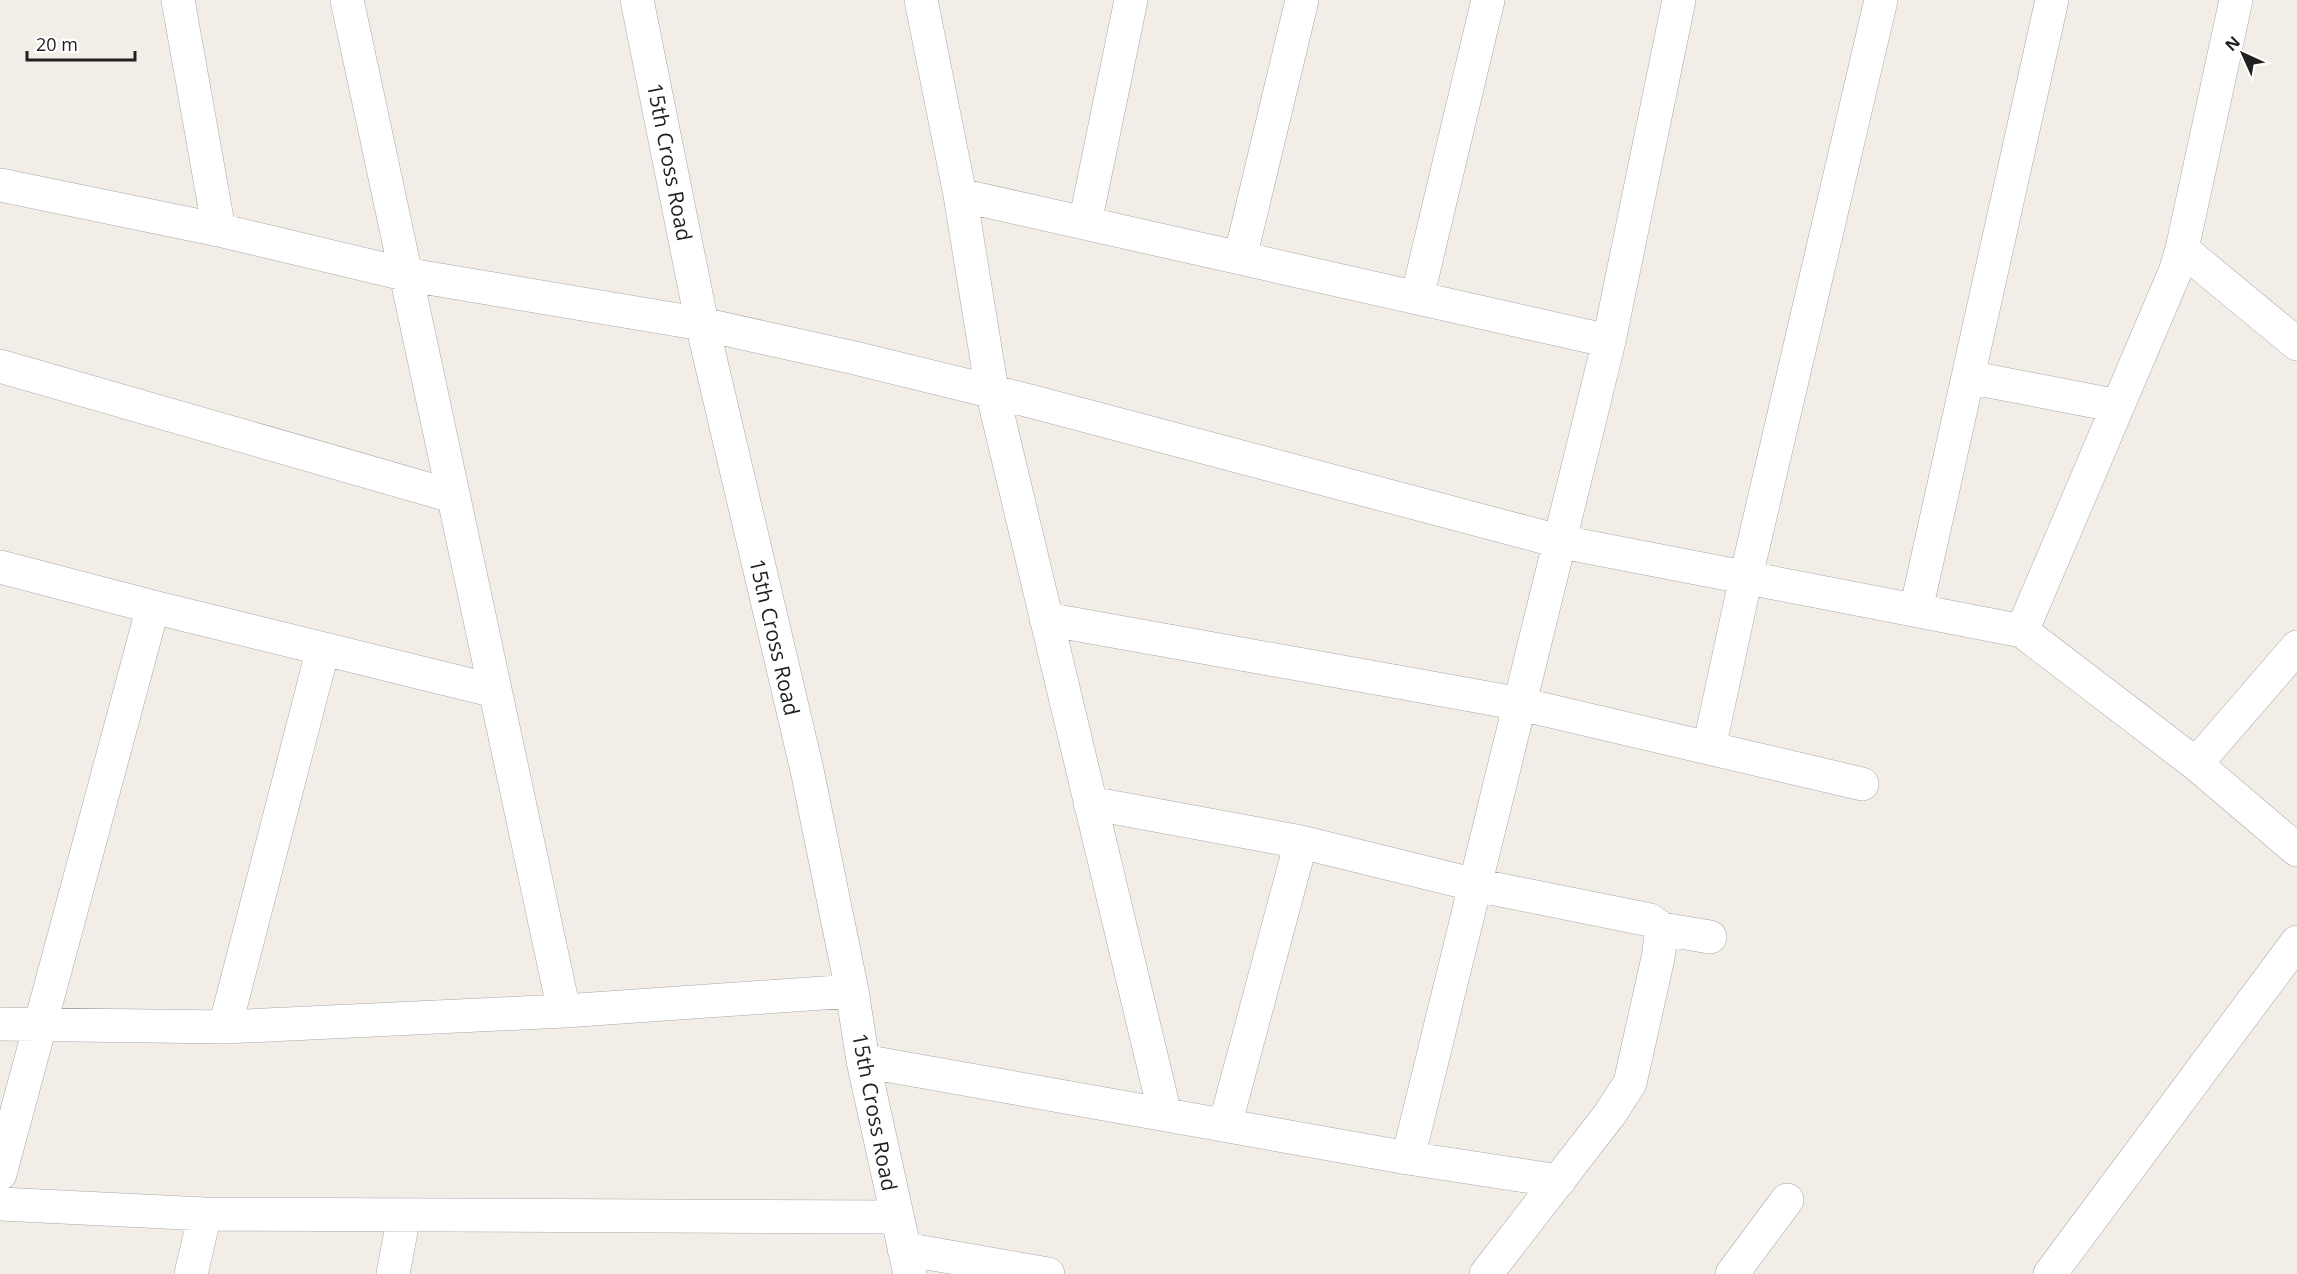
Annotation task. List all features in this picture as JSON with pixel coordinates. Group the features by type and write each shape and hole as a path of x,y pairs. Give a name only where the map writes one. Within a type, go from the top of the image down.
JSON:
{"street":[{"path":"178,0 219,230"},
{"path":"347,0 564,1011"},
{"name":"15th Cross Road","path":"637,0 702,324 807,770 852,991 863,1061 907,1262"},
{"path":"921,0 960,195 992,391 1165,1114"},
{"path":"1085,223 1131,0"},
{"path":"1240,258 1302,0"},
{"path":"1418,298 1488,0"},
{"path":"1408,1158 1562,542 1609,341 1679,0"},
{"path":"1709,748 1746,577 1881,0"},
{"path":"1916,610 2052,0"},
{"path":"2022,631 2182,249 2236,0"},
{"path":"0,185 219,230 404,274 702,324 992,391 1562,542 2022,631 2196,764 2297,850"},
{"path":"960,195 1609,341"},
{"path":"2182,249 2297,344"},
{"path":"0,366 452,496"},
{"path":"1968,377 2118,406"},
{"path":"0,567 495,691"},
{"path":"0,1174 153,607"},
{"path":"1046,619 1521,705 1862,784"},
{"path":"2196,764 2297,647"},
{"path":"225,1027 323,649"},
{"path":"1090,803 1301,842 1476,885 1650,920 1662,929 1710,937"},
{"path":"1225,1125 1301,842"},
{"path":"1486,1274 1610,1114 1630,1083 1658,958 1662,929"},
{"path":"2050,1274 2297,942"},
{"path":"0,1024 225,1027 564,1011 852,991"},
{"path":"863,1061 1408,1158 1559,1181"},
{"path":"1732,1274 1787,1200"},
{"path":"0,1204 205,1214 896,1217"},
{"path":"191,1274 205,1214"},
{"path":"393,1274 404,1215"},
{"path":"907,1262 1048,1274"}]}
